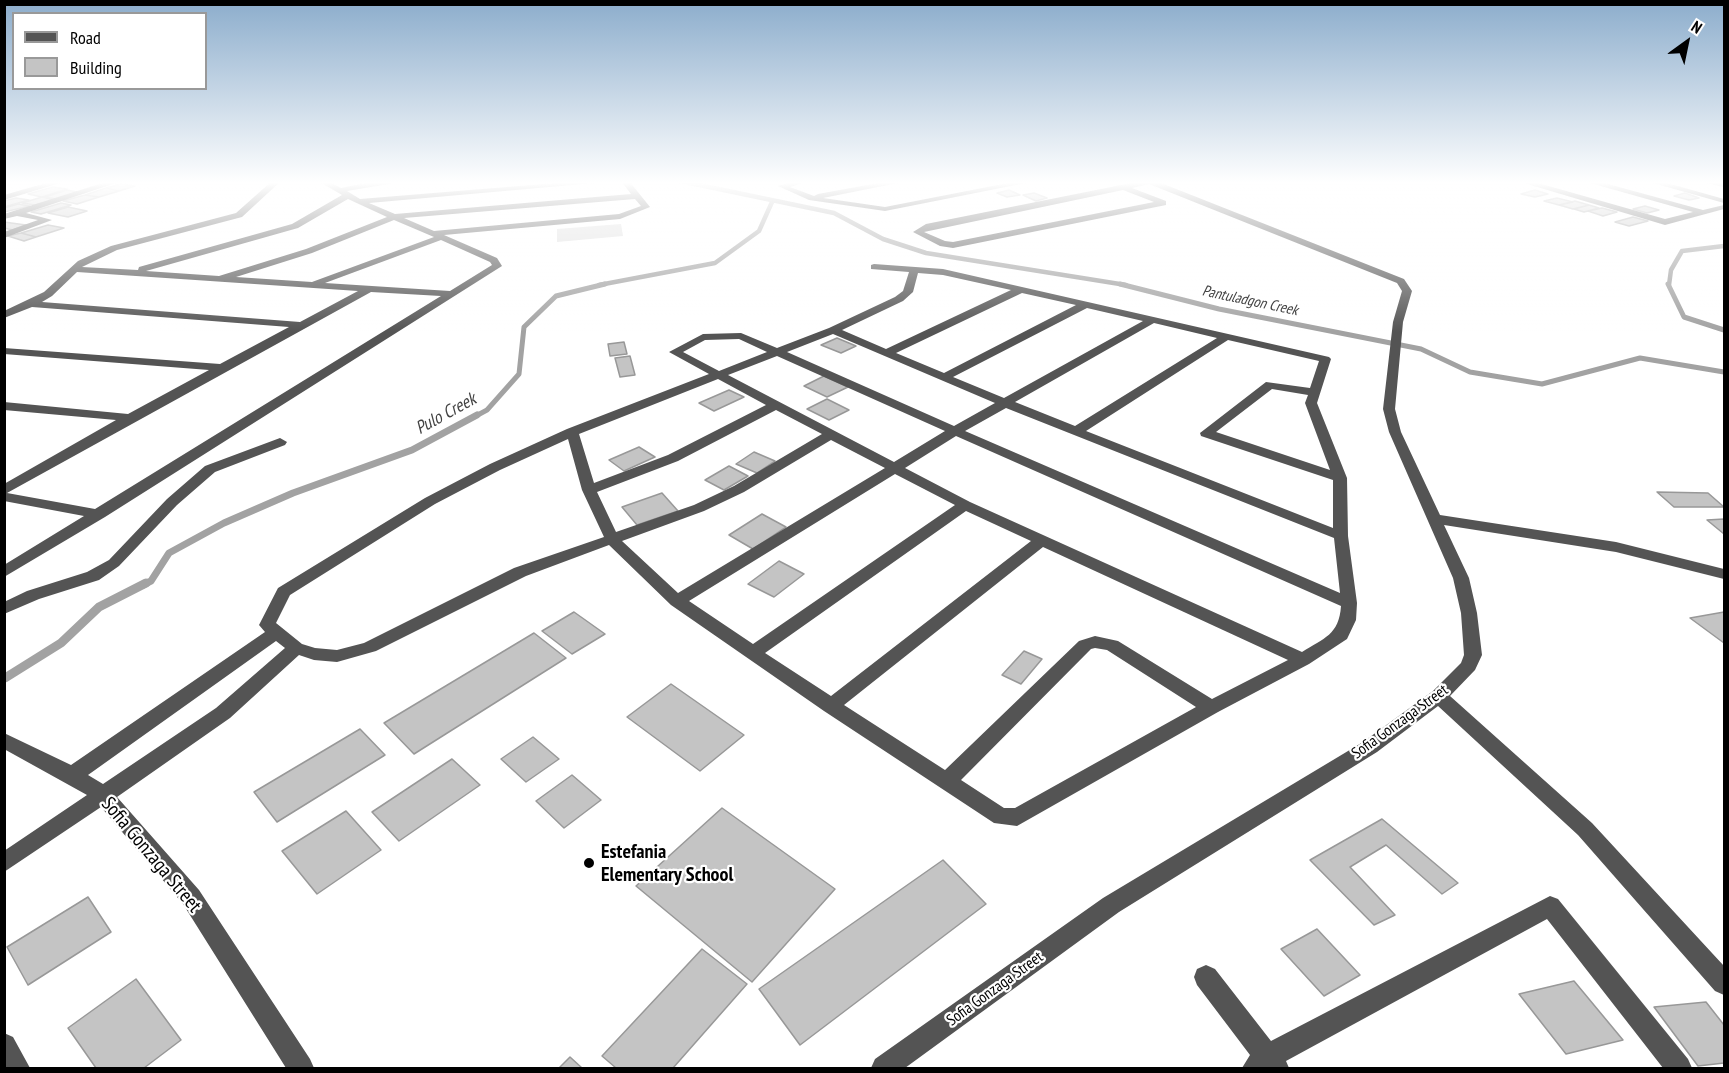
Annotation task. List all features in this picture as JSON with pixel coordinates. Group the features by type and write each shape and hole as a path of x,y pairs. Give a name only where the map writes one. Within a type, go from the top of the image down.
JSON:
{"street":[{"path":"4,315 32,304 48,294 73,269 114,248 178,231"},
{"path":"131,272 277,231"},
{"path":"222,278 309,251 359,231"},
{"path":"7,569 100,514 497,266 494,260 429,231"},
{"path":"312,284 438,235 476,231"},
{"path":"918,231 943,244 953,245 1023,231"},
{"name":"Sofia Gonzaga Street","path":"884,1068 1111,905 1370,747 1439,696 1468,666 1473,655 1470,613 1461,578 1395,432 1389,409 1398,322 1407,291 1401,281 1274,231"},
{"path":"572,432 589,490 613,540 677,601 831,706 1001,817 1017,817 1211,707 1303,660 1341,635 1348,620 1349,603 1341,536 1340,478 1311,403 1312,392 1325,359 943,272 874,267"},
{"path":"73,269 454,294"},
{"path":"830,435 739,489 699,508 520,572 370,647 337,656 314,654 296,648 275,634 267,625 284,592 430,501 495,467 572,432 833,330 906,295 914,270"},
{"path":"4,490 130,418 368,289"},
{"path":"886,352 1020,290"},
{"path":"32,304 300,325"},
{"path":"944,377 1085,305"},
{"path":"677,601 894,468 1152,320"},
{"path":"833,330 1005,403 1341,536"},
{"path":"1303,660 965,505 675,352 703,337 729,334 741,336 772,352 1349,603"},
{"path":"1077,431 1226,337"},
{"path":"4,351 224,368"},
{"path":"1312,392 1270,385 1206,433 1340,478"},
{"path":"4,406 130,418"},
{"path":"589,490 674,458 774,406"},
{"path":"4,609 33,595 74,584 100,571 114,562 172,502 210,469 280,442"},
{"path":"4,496 100,514"},
{"path":"754,652 965,505"},
{"path":"1433,519 1535,532 1692,564 1725,574"},
{"path":"831,706 1041,541"},
{"path":"72,775 275,634"},
{"path":"946,782 1085,645 1095,642 1112,645 1211,707"},
{"path":"4,863 223,713 296,648"},
{"path":"1439,696 1584,829 1725,983"},
{"name":"Sofia Gonzaga Street","path":"4,740 72,775 102,794 191,897 301,1068"},
{"path":"1206,977 1266,1065 1550,906 1679,1068"},
{"path":"4,1046 17,1068"}],"shaded area":[{"path":"557,231 622,231 623,236 557,242"}],"building":[{"path":"28,231 54,231 36,237 21,233"},
{"path":"21,233 36,237 24,241 8,236"},
{"path":"837,338 856,346 841,353 821,345"},
{"path":"624,342 627,354 610,356 608,344"},
{"path":"630,356 635,375 620,377 615,358"},
{"path":"824,376 848,387 827,397 804,386"},
{"path":"729,390 744,397 714,411 699,403"},
{"path":"827,399 849,410 829,420 807,409"},
{"path":"639,447 655,457 624,471 609,460"},
{"path":"754,452 775,461 757,473 736,464"},
{"path":"729,466 748,476 724,490 705,480"},
{"path":"1657,492 1708,493 1724,507 1674,507"},
{"path":"662,493 678,511 637,525 622,507"},
{"path":"762,514 786,527 753,549 729,535"},
{"path":"1724,519 1724,534 1707,520"},
{"path":"779,561 804,574 774,597 748,584"},
{"path":"574,612 605,634 572,654 542,631"},
{"path":"1724,612 1724,643 1690,618"},
{"path":"534,633 566,658 414,754 384,723"},
{"path":"1024,651 1042,659 1021,684 1002,675"},
{"path":"671,684 744,735 700,771 627,717"},
{"path":"360,729 385,755 277,822 254,792"},
{"path":"533,737 559,759 526,782 501,759"},
{"path":"452,759 480,785 399,841 372,812"},
{"path":"572,775 601,800 564,828 536,801"},
{"path":"722,808 835,889 752,982 636,886"},
{"path":"346,811 381,850 317,894 282,851"},
{"path":"1382,819 1458,883 1442,894 1386,845 1350,867 1395,915 1374,925 1310,860"},
{"path":"943,860 986,904 800,1045 759,989"},
{"path":"88,897 111,932 28,985 7,947"},
{"path":"1317,929 1360,975 1324,996 1281,949"},
{"path":"702,949 747,984 673,1068 616,1068 602,1056"},
{"path":"136,979 181,1040 144,1068 96,1068 68,1028"},
{"path":"1574,981 1623,1040 1566,1054 1519,994"},
{"path":"1706,1002 1724,1025 1724,1063 1698,1066 1654,1007"},
{"path":"570,1057 582,1068 559,1068"}],"waterway":[{"name":"Pulo Creek","path":"599,285 715,263 759,231"},
{"name":"Pantuladgon Creek","path":"868,231 883,239 926,253 1120,284"},
{"name":"Pantuladgon Creek","path":"1669,285 1671,270 1682,251 1724,246"},
{"name":"Pulo Creek","path":"474,417 487,410 519,374 524,327 556,296 605,284"},
{"name":"Pantuladgon Creek","path":"1120,284 1126,285"},
{"name":"Pantuladgon Creek","path":"1120,284 1219,309 1421,349 1470,372 1542,384 1640,358 1724,372"},
{"name":"Pantuladgon Creek","path":"1668,284 1684,317 1724,330"},
{"name":"Pulo Creek","path":"143,585 151,581 169,553 224,523 293,493 412,450 477,415"},
{"name":"Pulo Creek","path":"5,678 61,643 99,607 146,583"}],"place":[{"name":"Estefania Elementary School","path":"589,863"}]}
